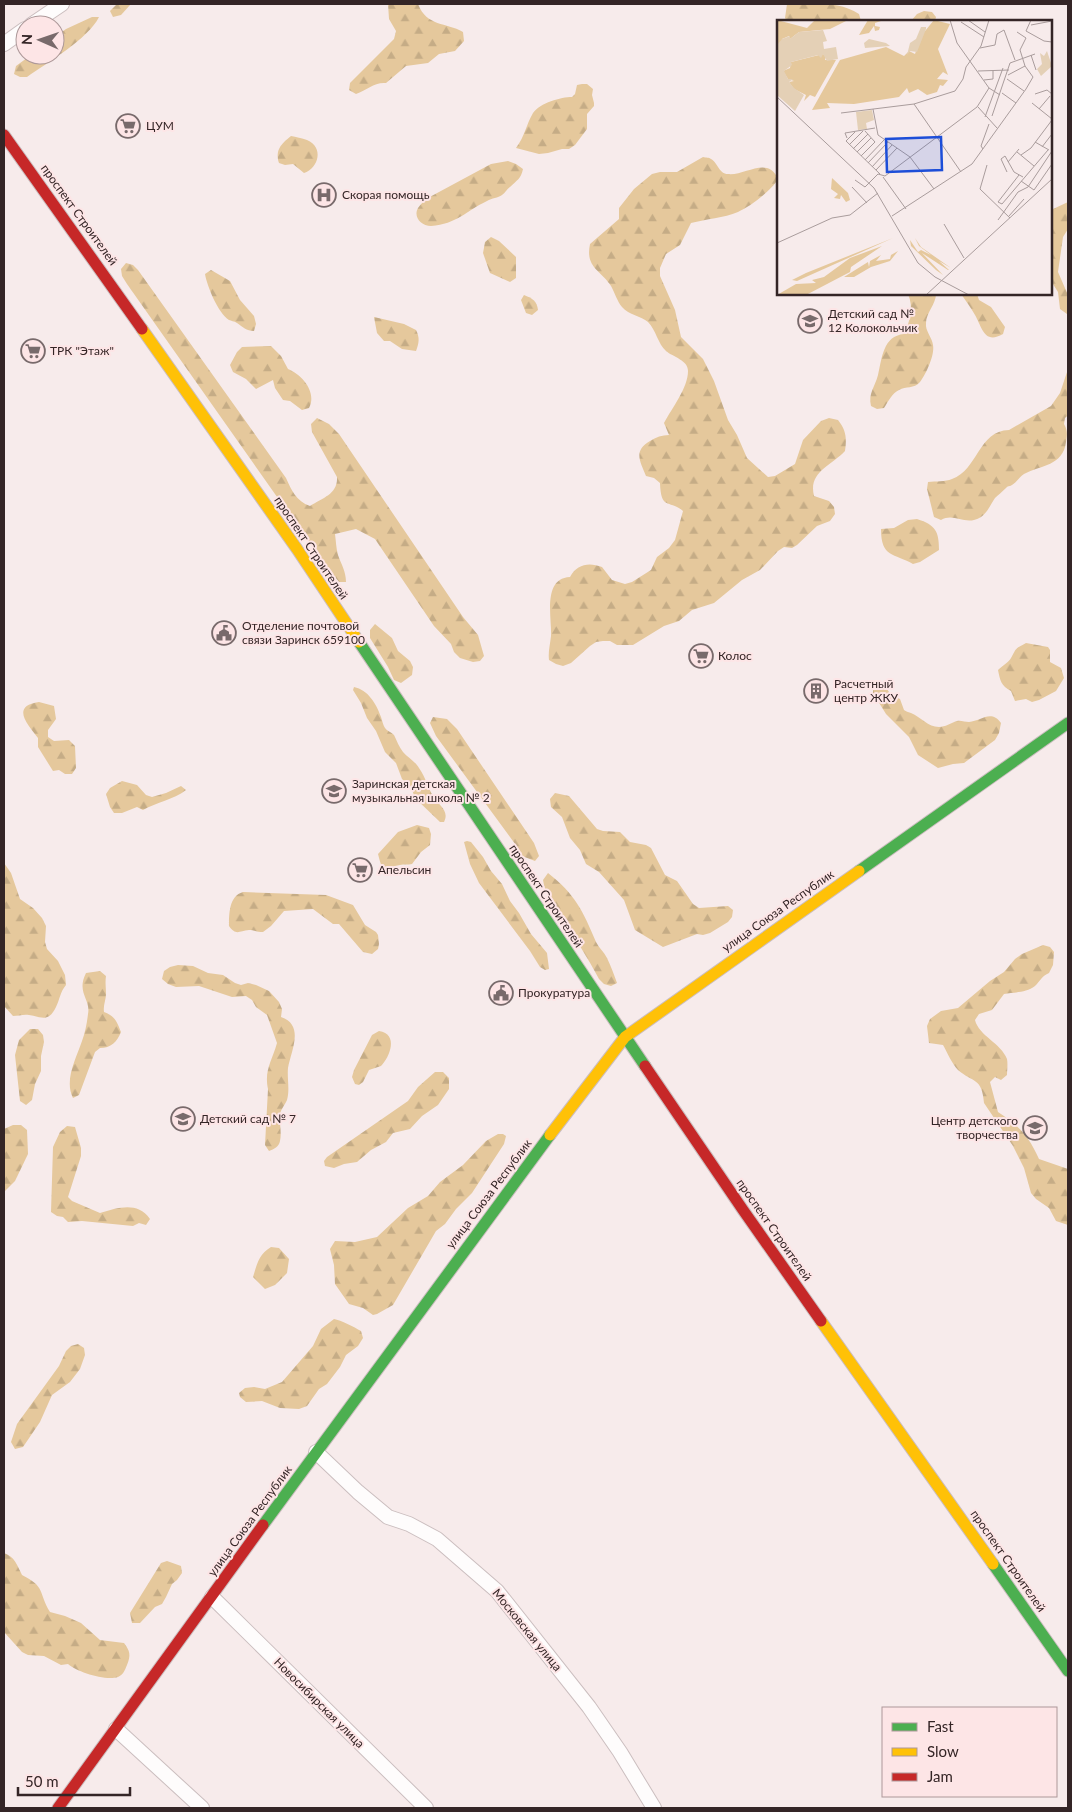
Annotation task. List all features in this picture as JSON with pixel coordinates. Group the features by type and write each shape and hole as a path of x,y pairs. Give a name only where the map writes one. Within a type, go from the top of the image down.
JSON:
{"street":[{"path":"46,15 62,4"},
{"path":"4,44 15,36"},
{"name":"проспект Строителей","path":"4,135 88,250 297,549 414,727 743,1210 1068,1671"},
{"name":"улица Союза Республик","path":"58,1808 316,1452 597,1072 625,1037 1068,723"},
{"name":"Московская улица","path":"316,1452 358,1492 388,1517 409,1524 437,1539 497,1592 588,1707 620,1752 654,1808"},
{"name":"Новосибирская улица","path":"212,1598 426,1808"},
{"path":"116,1729 202,1808"}],"green space":[{"path":"117,4 131,4 121,15 113,17 110,11"},
{"path":"388,4 418,4 426,17 463,32 464,41 455,51 439,54 428,63 406,66 386,83 374,85 356,94 349,90 350,83 394,39 396,31 389,19"},
{"path":"787,4 824,4 851,10 859,14 861,20 786,20"},
{"path":"924,11 932,12 936,17 935,20 912,20 917,14"},
{"path":"92,17 99,17 86,34 65,51 66,29"},
{"path":"45,65 27,77 20,77 14,74 16,66"},
{"path":"587,84 593,89 594,106 587,114 587,129 575,145 569,149 539,154 516,148 536,109 551,101 572,97 575,94 577,85"},
{"path":"291,136 307,140 316,147 316,162 313,167 304,173 293,164 285,165 279,163 278,151"},
{"path":"703,157 710,158 725,174 735,174 762,167 774,172 777,177 777,180 766,193 743,210 727,216 691,223 680,245 666,254 660,268 660,276 675,310 681,337 703,359 714,381 728,420 747,458 768,477 775,476 795,464 803,440 821,421 829,418 838,420 845,434 845,451 817,475 813,488 814,496 829,501 834,507 835,514 830,521 817,526 797,545 792,548 784,547 778,551 760,570 742,580 714,603 692,610 679,621 664,626 633,645 617,645 610,641 596,642 571,663 563,666 549,660 551,636 550,600 555,584 561,579 570,577 576,569 584,565 602,567 612,580 625,584 632,582 651,570 657,557 669,548 675,540 683,511 664,501 660,483 654,478 646,476 639,457 641,449 645,445 657,437 669,435 664,423 685,384 688,371 686,364 663,348 648,322 622,307 611,286 592,264 589,252 590,244 619,219 619,208 634,189 652,174 677,172"},
{"path":"508,161 523,169 518,179 499,197 489,200 448,223 427,226 417,218 417,211 426,199 491,164"},
{"path":"1068,202 1068,229 1063,237 1058,272 1068,295 1067,314 1060,309 1058,292 1052,283 1052,210"},
{"path":"491,237 499,241 516,257 516,278 510,282 490,273 483,253 485,242"},
{"path":"126,263 133,265 138,270 286,478 295,495 305,504 310,506 325,498 332,492 337,483 337,477 312,432 311,424 317,418 329,424 339,434 463,617 478,635 484,656 480,661 473,662 460,658 454,652 451,644 434,626 375,539 356,529 335,534 337,552 346,578 346,582 339,582 325,565 127,284 122,276 121,269"},
{"path":"211,270 230,281 240,300 254,316 256,324 254,331 247,330 236,322 229,320 221,312 206,279 205,274"},
{"path":"524,295 537,304 538,310 532,315 526,313 521,300"},
{"path":"908,295 936,295 926,323 933,345 931,359 925,374 918,384 897,391 884,408 877,409 871,406 870,401 882,355 892,339 904,334 911,309"},
{"path":"962,295 977,295 979,300 991,307 1005,327 1003,334 997,337 988,336"},
{"path":"374,317 404,324 416,330 419,340 416,351 402,349 390,341 384,341 377,333"},
{"path":"271,346 281,356 288,369 299,376 307,385 311,396 309,408 302,410 290,401 283,400 275,388 273,380 256,389 246,379 233,372 230,365 242,347"},
{"path":"1068,369 1068,415 1065,418 1064,424 1067,435 1061,456 1050,464 1022,475 1014,484 1007,487 995,498 987,511 975,520 946,518 941,520 934,517 927,489 928,482 949,480 961,474 968,468 991,437 999,432 1009,430 1051,406 1060,393"},
{"path":"917,519 935,530 939,550 920,562 913,564 886,550 883,545 881,529 894,528 908,520"},
{"path":"375,624 392,638 398,651 410,661 413,667 412,675 401,683 394,680 370,638 370,630"},
{"path":"1026,643 1048,647 1050,650 1050,662 1061,668 1064,678 1056,691 1032,702 1026,699 1015,701 1011,691 1001,682 998,670 1010,659 1017,649"},
{"path":"879,684 885,686 891,695 900,699 904,710 935,727 946,726 957,721 969,722 990,716 1001,723 999,733 995,740 964,763 938,768 918,755 909,737 886,714 873,693 873,690"},
{"path":"354,687 363,691 371,698 377,707 385,728 394,735 403,752 423,775 433,796 446,814 444,822 440,822 415,798 411,787 402,779 396,763 385,752 376,731 367,718 353,690"},
{"path":"39,702 54,706 56,719 48,730 48,737 54,741 69,740 75,746 76,768 72,774 65,774 59,770 53,771 38,747 38,738 26,722 23,712 25,707"},
{"path":"433,717 447,719 457,729 534,843 539,856 535,861 522,856 436,736 430,723"},
{"path":"122,781 137,785 146,795 152,797 181,786 186,790 143,810 137,807 122,813 114,813 106,794 110,788"},
{"path":"555,793 569,796 597,829 620,832 630,842 646,845 651,848 665,875 677,881 693,904 699,908 728,906 733,910 732,917 728,922 710,933 697,934 663,947 635,930 624,900 599,872 586,864 580,850 570,838 562,817 551,807 550,799"},
{"path":"417,825 429,828 431,834 430,845 421,852 412,864 384,868 381,865 378,854 398,832"},
{"path":"464,842 471,842 483,857 491,871 502,884 510,901 531,934 547,953 549,969 545,970 540,967 479,883 470,864"},
{"path":"4,863 11,873 20,899 33,908 42,918 46,926 45,942 47,949 58,961 65,975 66,985 56,1007 50,1015 44,1018 27,1015 13,1016 4,1006"},
{"path":"548,873 572,896 587,921 596,942 607,958 617,983 611,986 604,984 599,979 548,895 543,880"},
{"path":"243,892 326,895 353,905 365,925 378,935 378,949 372,954 363,952 339,924 333,924 313,909 284,911 263,932 249,930 236,932 229,926 230,911 232,901 238,894"},
{"path":"1043,945 1050,947 1054,952 1053,965 1049,973 1031,988 1004,994 992,1010 979,1014 975,1020 981,1031 1000,1048 1007,1059 1007,1075 1001,1080 995,1077 990,1082 998,1112 1023,1132 1039,1159 1068,1169 1068,1225 1056,1221 1049,1208 1031,1193 1024,1168 1013,1146 984,1103 979,1085 958,1070 943,1045 929,1043 927,1026 930,1019 941,1011 958,1008 990,981 1004,972 1022,954"},
{"path":"178,965 193,966 208,973 223,975 241,985 248,983 269,991 279,1002 282,1009 281,1017 293,1026 295,1039 288,1068 288,1096 280,1114 281,1134 279,1143 273,1149 269,1151 265,1145 267,1076 277,1043 267,1015 246,996 232,997 199,986 176,987 168,984 162,979 164,971"},
{"path":"100,971 106,976 104,1012 111,1015 121,1032 113,1044 100,1048 95,1052 79,1095 73,1098 70,1077 84,1035 88,1014 88,1004 83,991 83,980 86,973"},
{"path":"30,1029 38,1029 43,1035 44,1042 41,1056 41,1071 35,1084 32,1100 26,1105 20,1101 15,1055 19,1040"},
{"path":"379,1031 389,1036 391,1041 390,1052 381,1066 369,1070 363,1082 359,1085 355,1084 352,1077 354,1070 372,1035"},
{"path":"435,1072 443,1072 449,1078 449,1089 438,1105 422,1116 410,1129 393,1133 386,1142 371,1150 357,1162 334,1168 325,1166 324,1161 327,1157 408,1101 418,1087"},
{"path":"13,1125 21,1125 27,1130 28,1154 15,1181 4,1192 4,1129"},
{"path":"67,1126 75,1127 81,1148 81,1156 68,1197 72,1201 100,1213 127,1207 139,1210 150,1219 146,1225 139,1223 133,1226 82,1221 68,1222 63,1217 51,1212 53,1147 60,1132"},
{"path":"498,1134 506,1136 504,1144 472,1193 456,1209 445,1224 436,1231 393,1305 373,1315 363,1308 349,1304 335,1284 334,1265 330,1249 335,1241 355,1242 377,1237 408,1208 428,1196 440,1182 463,1165 486,1141"},
{"path":"271,1247 279,1248 289,1259 287,1273 275,1285 265,1289 253,1277 261,1256"},
{"path":"334,1319 361,1331 363,1338 358,1346 346,1355 340,1367 327,1384 319,1389 307,1406 299,1409 280,1408 262,1401 246,1402 240,1397 239,1393 245,1388 265,1389 282,1382 313,1346 321,1329"},
{"path":"78,1344 84,1348 85,1355 80,1369 70,1382 52,1395 40,1422 23,1447 15,1449 11,1442 17,1424 59,1366 66,1351 71,1346"},
{"path":"4,1553 13,1559 22,1575 35,1583 50,1612 81,1623 100,1640 124,1643 129,1651 129,1656 124,1672 121,1675 112,1678 99,1677 78,1670 68,1664 61,1665 44,1656 28,1655 22,1652 4,1632"},
{"path":"167,1561 181,1566 182,1573 172,1584 162,1604 155,1607 140,1623 132,1623 130,1613 161,1563"}],"traffic: fast":[{"path":"359,642 645,1066"},
{"path":"859,871 1068,723"},
{"path":"263,1525 550,1135"},
{"path":"993,1564 1068,1671"}],"traffic: slow":[{"path":"142,329 297,549 359,642"},
{"path":"550,1135 625,1037 859,871"},
{"path":"821,1321 993,1564"}],"traffic: jam":[{"path":"4,135 142,329"},
{"path":"645,1066 821,1321"},
{"path":"58,1808 263,1525"}],"place":[{"name":"ЦУМ","path":"128,126"},
{"name":"Скорая помощь","path":"324,195"},
{"name":"Детский сад № 12 Колокольчик","path":"810,321"},
{"name":"ТРК \"Этаж\"","path":"33,351"},
{"name":"Отделение почтовой связи Заринск 659100","path":"224,633"},
{"name":"Колос","path":"701,656"},
{"name":"Расчетный центр ЖКУ","path":"816,691"},
{"name":"Заринская детская музыкальная школа № 2","path":"334,791"},
{"name":"Апельсин","path":"360,870"},
{"name":"Прокуратура","path":"501,993"},
{"name":"Детский сад № 7","path":"183,1119"},
{"name":"Центр детского творчества","path":"1035,1128"}]}
